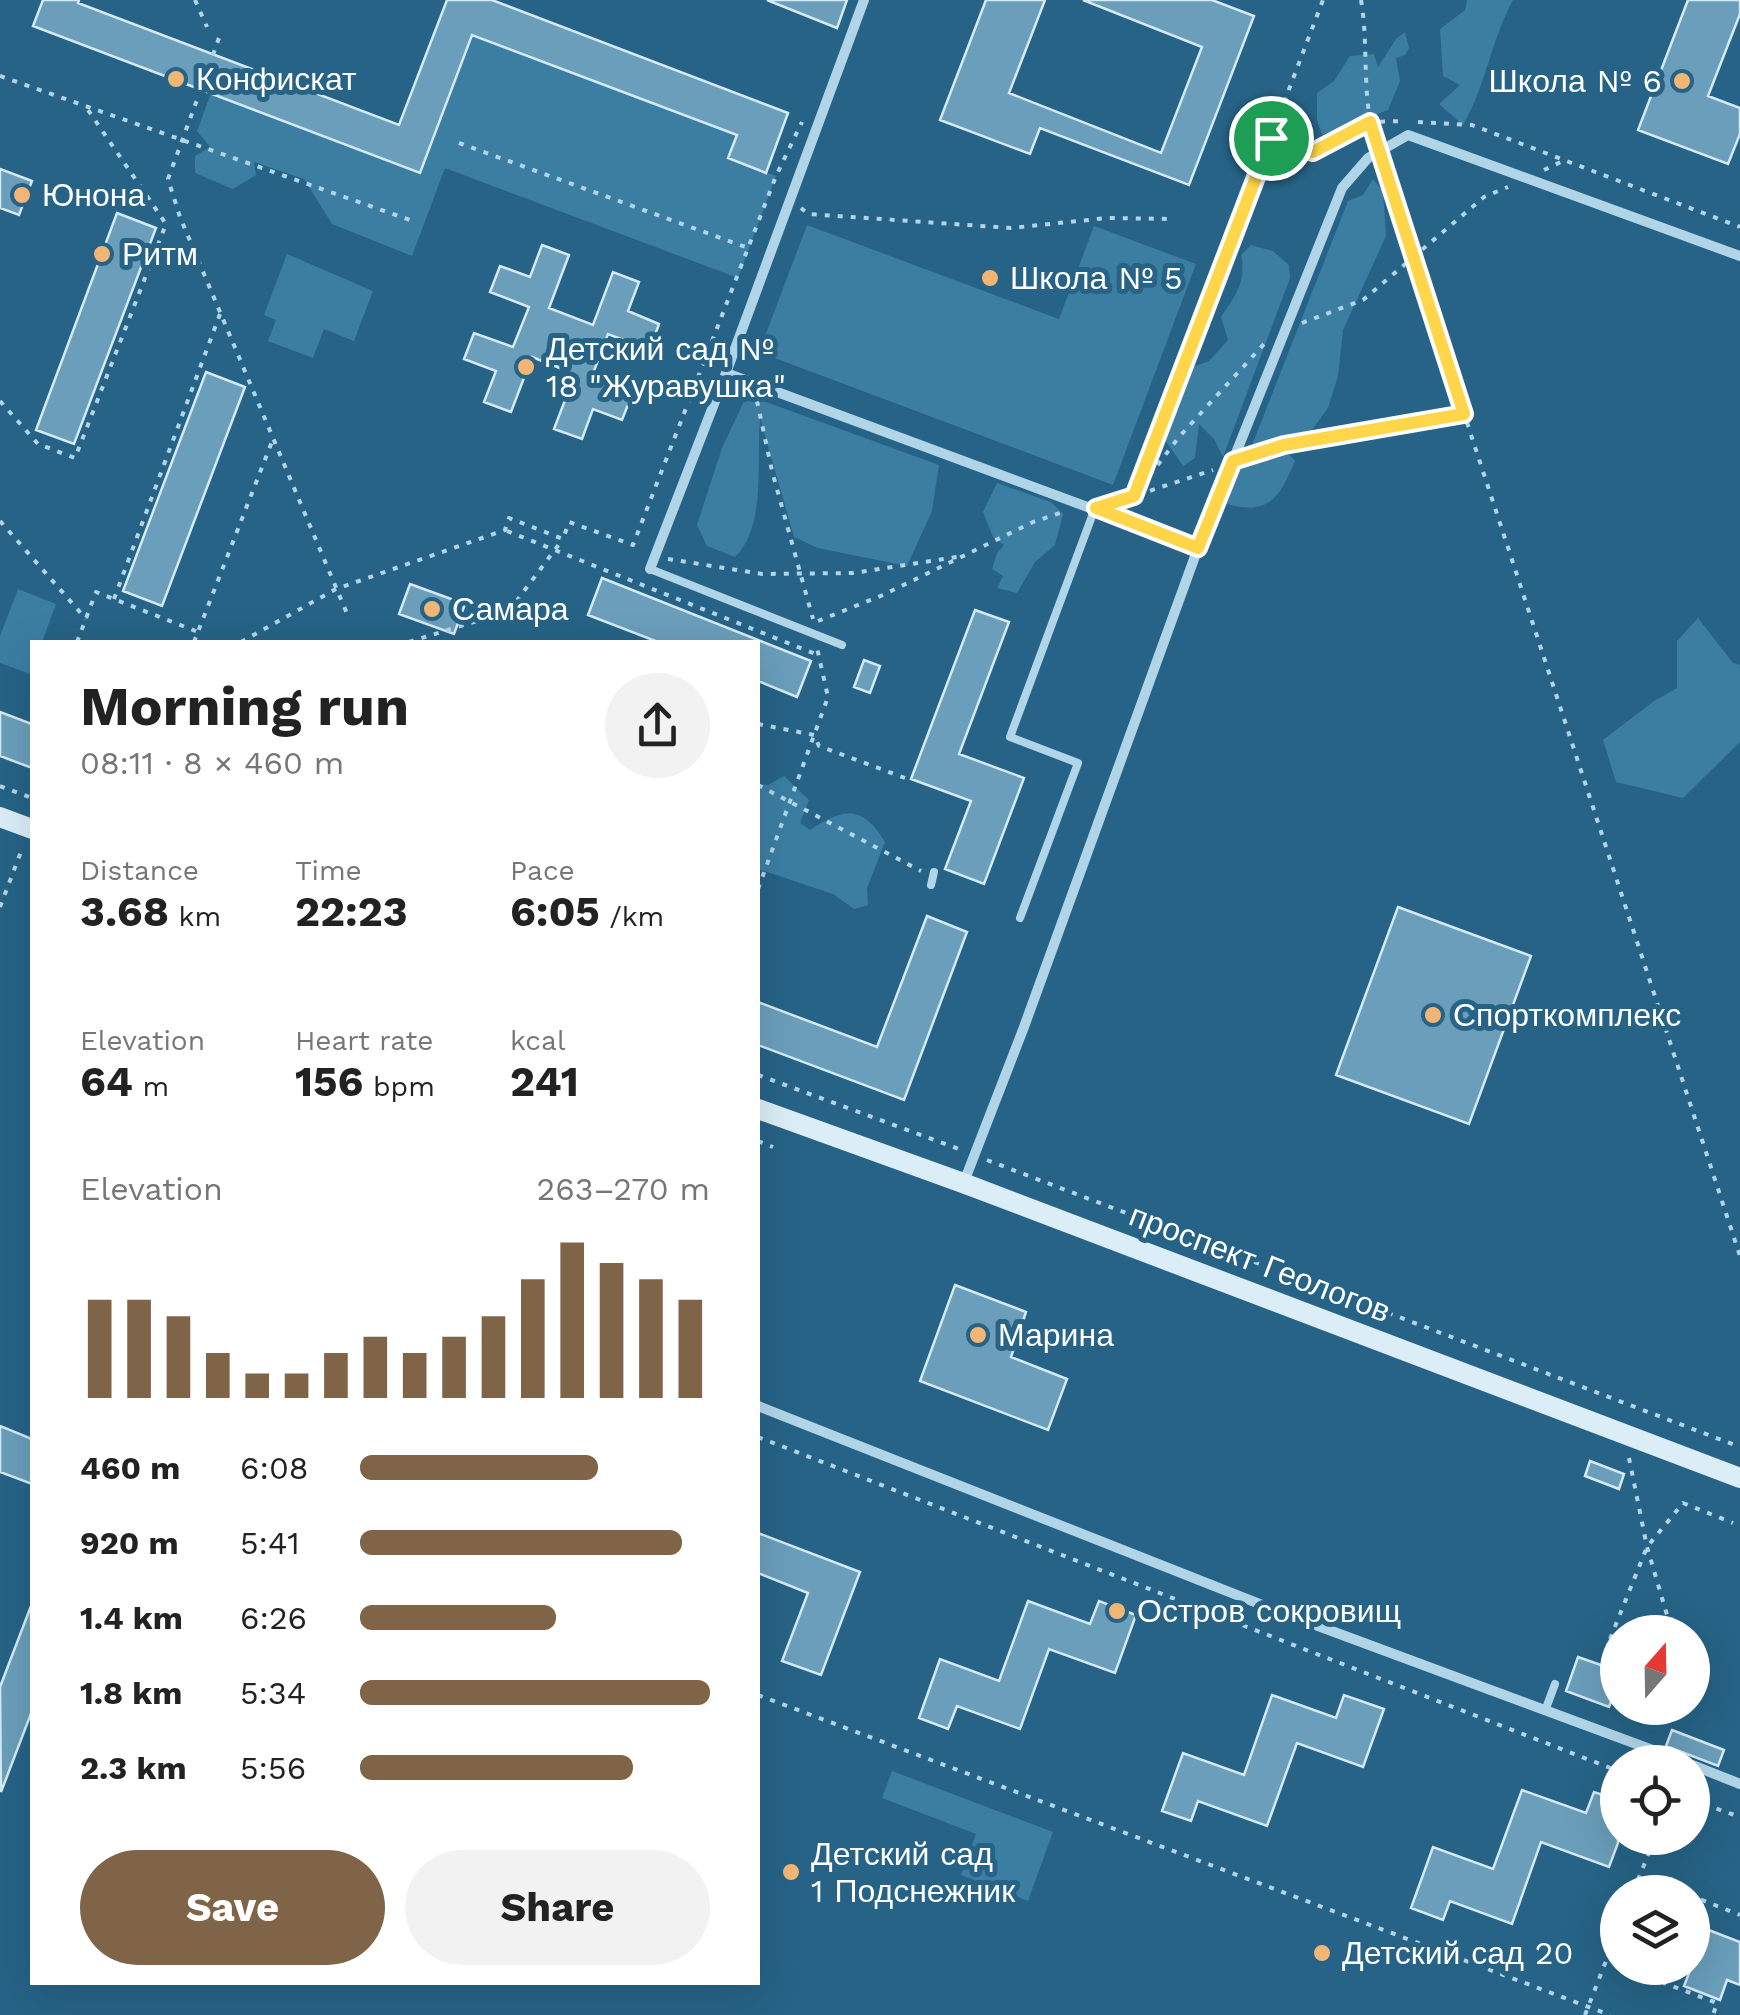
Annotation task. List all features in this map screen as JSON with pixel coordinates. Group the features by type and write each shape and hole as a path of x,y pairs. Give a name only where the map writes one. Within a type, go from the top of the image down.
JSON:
{"street":[{"path":"652,563 864,0"},
{"path":"963,1183 1024,1027 1198,548 1342,188 1368,158 1408,135 1740,256"},
{"path":"726,372 1198,548"},
{"path":"0,817 28,839"},
{"name":"проспект Геологов","path":"760,1110 1740,1478"},
{"path":"760,1407 1167,1568 1638,1745"},
{"path":"1710,1773 1740,1784"}],"lane":[{"path":"1020,918 1078,763 1010,737 1096,508"},
{"path":"652,563 842,644"},
{"path":"1545,1711 1554,1684"}],"path":[{"path":"196,0 207,27"},
{"path":"1134,496 1323,0"},
{"path":"1360,0 1370,122 1379,153 1740,1256"},
{"path":"213,54 221,32"},
{"path":"0,76 410,220"},
{"path":"201,89 168,179 180,218 348,616"},
{"path":"415,640 509,611 563,539 569,522 634,546 776,176 809,106"},
{"path":"0,401 38,444 75,458 166,224 86,107"},
{"path":"1236,125 1313,152 1370,122 1472,126 1740,227"},
{"path":"459,143 770,255"},
{"path":"1134,496 1179,437 1276,332 1362,300 1484,197 1565,160"},
{"path":"787,209 798,206 808,214 869,220 1011,228 1107,218 1174,219"},
{"path":"114,599 220,314"},
{"path":"755,394 813,622 883,596 1033,522 1066,511 1096,508 1284,445 1464,414"},
{"path":"195,640 273,439"},
{"path":"505,530 509,518 563,539"},
{"path":"0,521 86,619"},
{"path":"245,640 336,589 505,530 818,655"},
{"path":"652,563 762,574 853,572 966,556"},
{"path":"78,640 96,592 198,632"},
{"path":"760,884 828,697 813,633"},
{"path":"760,724 814,735"},
{"path":"814,735 819,746 904,778"},
{"path":"760,785 933,878"},
{"path":"0,786 30,797"},
{"path":"0,908 28,839"},
{"path":"760,1076 1740,1448"},
{"path":"760,1142 773,1146"},
{"path":"1624,1432 1647,1547 1667,1615"},
{"path":"760,1438 1600,1764"},
{"path":"1620,1615 1647,1547 1683,1504 1734,1522"},
{"path":"760,1696 1610,2015"},
{"path":"1710,1806 1740,1817"},
{"path":"1710,1903 1740,1915"},
{"path":"1584,2015 1600,1976"},
{"path":"1669,1985 1717,2003 1714,2015"}],"shaded area":[{"path":"1467,0 1513,0 1463,125 1439,104 1460,85 1443,76 1440,29 1465,10"},
{"path":"1405,32 1409,48 1405,55 1396,58 1400,81 1388,110 1322,135 1317,120 1317,93 1334,81 1350,56 1374,54 1378,67"},
{"path":"472,35 737,135 728,158 776,176 738,278 445,168 412,256 332,224 304,179 254,162 256,175 233,189 195,173 195,156 210,147 197,131 211,93 420,172"},
{"path":"1373,179 1383,191 1386,236 1343,330 1338,376 1328,408 1312,430 1252,445 1348,201 1363,195"},
{"path":"807,225 1059,319 1094,226 1196,264 1113,485 759,352"},
{"path":"1251,245 1273,251 1289,265 1290,278 1223,457 1214,439 1199,424 1195,458 1183,466 1159,431 1182,371 1209,361 1228,340 1221,317 1241,281 1241,255"},
{"path":"287,254 373,291 354,341 324,329 313,358 268,341 276,320 264,315"},
{"path":"747,395 939,465 932,511 907,566 818,548 794,537 760,418 758,491 752,528 735,557 707,546 697,525 722,448"},
{"path":"1287,452 1295,461 1278,494 1253,507 1227,504 1243,462"},
{"path":"997,483 1051,502 1063,514 1055,545 1035,562 1017,593 997,588 1003,576 992,569 1004,545 993,537 983,512"},
{"path":"18,589 56,604 43,640 30,640 30,674 0,663 0,636"},
{"path":"1698,618 1733,663 1740,665 1740,742 1683,798 1616,782 1603,740 1677,688 1677,641"},
{"path":"784,776 809,800 800,823 810,830 842,814 860,816 876,829 885,842 867,888 868,905 854,909 833,894 760,870 760,784 768,785"},
{"path":"892,1771 1053,1832 1028,1901 961,1875 976,1834 882,1798"}],"building":[{"path":"43,0 79,0 78,3 399,125 447,0 492,0 788,113 766,173 728,158 737,135 472,35 420,173 33,26"},
{"path":"767,0 847,0 837,28"},
{"path":"986,0 1045,0 1009,93 1161,153 1202,47 1083,0 1212,0 1254,16 1189,185 1040,128 1030,154 940,120"},
{"path":"1688,0 1740,0 1740,14 1708,96 1740,108 1740,134 1728,164 1638,130"},
{"path":"0,169 32,181 19,215 0,208"},
{"path":"117,213 156,228 74,444 36,430"},
{"path":"542,245 569,255 549,308 593,325 613,272 639,282 628,311 659,324 650,350 608,334 592,376 633,392 622,420 593,409 582,439 554,429 575,374 532,357 511,412 484,402 496,371 464,359 474,333 513,347 529,307 490,292 500,266 530,277"},
{"path":"206,372 245,387 162,606 123,591"},
{"path":"602,578 758,640 653,640 588,615"},
{"name":"Самара","path":"410,584 465,604 454,634 399,614"},
{"path":"975,610 1009,622 959,754 1024,778 984,884 945,869 971,801 911,779"},
{"path":"760,641 811,661 797,697 760,682"},
{"path":"864,660 880,666 870,693 854,687"},
{"path":"0,712 30,723 30,767 0,756"},
{"name":"Спорткомплекс","path":"1398,907 1531,956 1469,1124 1336,1075"},
{"path":"927,916 967,932 904,1100 760,1046 760,1003 877,1047"},
{"name":"Марина","path":"955,1285 1026,1312 1011,1357 1067,1379 1048,1430 920,1381"},
{"path":"0,1426 30,1438 30,1483 0,1472"},
{"path":"1590,1461 1624,1474 1619,1489 1585,1476"},
{"path":"760,1534 860,1572 821,1675 782,1661 808,1593 760,1574"},
{"path":"1028,1601 1090,1624 1099,1601 1136,1615 1115,1673 1049,1649 1020,1729 957,1706 948,1729 919,1718 940,1659 999,1681"},
{"path":"30,1609 30,1716 1,1792 0,1687"},
{"path":"1578,1657 1600,1665 1600,1704 1566,1691"},
{"path":"1272,1695 1336,1718 1344,1695 1384,1709 1363,1767 1297,1743 1267,1826 1198,1801 1191,1821 1162,1811 1183,1753 1244,1775"},
{"path":"1672,1730 1724,1750 1718,1766 1710,1763 1710,1745 1666,1745"},
{"path":"1522,1790 1586,1813 1594,1792 1600,1794 1600,1855 1614,1855 1609,1867 1541,1842 1512,1924 1450,1901 1443,1920 1411,1908 1433,1847 1493,1869"},
{"path":"1710,1931 1740,1942 1740,1985 1727,1980 1720,2000 1684,1986 1710,1985"}],"place":[{"name":"Конфискат","path":"176,79"},
{"name":"Школа № 6","path":"1682,81"},
{"name":"Юнона","path":"22,195"},
{"name":"Ритм","path":"102,254"},
{"name":"Школа № 5","path":"990,278"},
{"name":"Детский сад № 18 \"Журавушка\"","path":"526,367"},
{"name":"Самара","path":"432,609"},
{"name":"Спорткомплекс","path":"1433,1015"},
{"name":"Марина","path":"978,1335"},
{"name":"Остров сокровищ","path":"1117,1611"},
{"name":"Детский сад 1 Подснежник","path":"791,1872"},
{"name":"Детский сад 20","path":"1322,1953"}],"route":[{"path":"1370,122 1464,414 1284,445 1233,461 1198,548 1096,508 1134,496 1271,138 1313,152 1370,122"}]}
